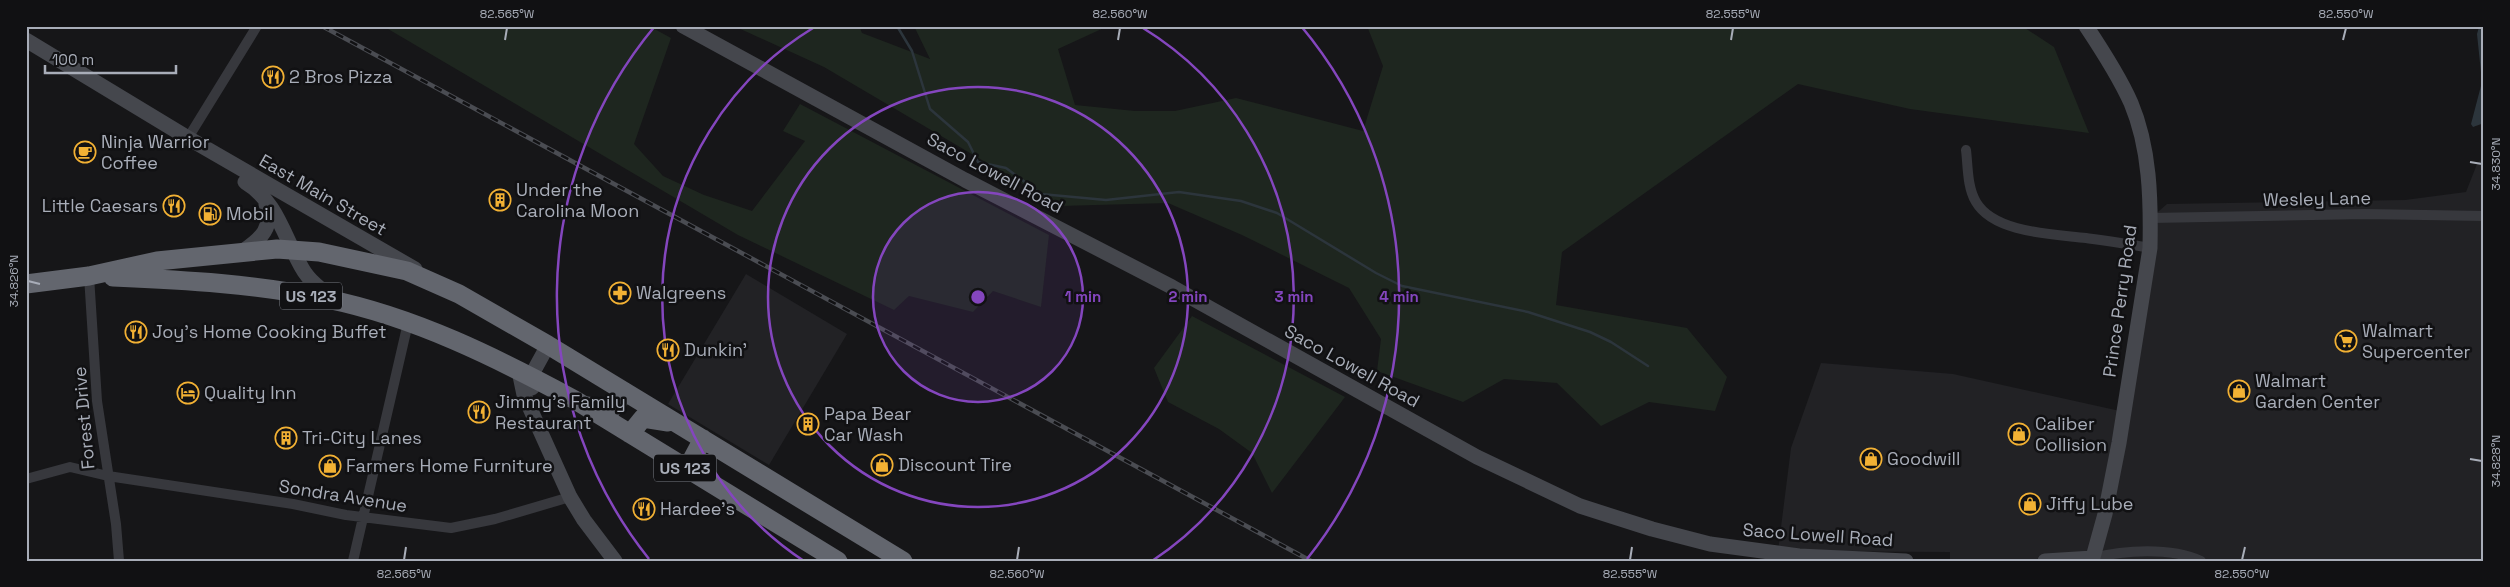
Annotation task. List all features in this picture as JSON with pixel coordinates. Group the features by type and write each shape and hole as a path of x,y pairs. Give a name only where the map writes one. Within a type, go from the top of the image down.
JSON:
{"highway":[{"name":"US 123","path":"26,284 90,276 157,261 243,251 293,250 319,252 407,271 440,284 548,345 903,561"},
{"name":"US 123","path":"90,276 221,283 267,288 336,301 408,323 460,343 584,405 838,561"},
{"path":"584,405 611,410 625,392"},
{"path":"630,434 638,422 648,417 679,424"},
{"path":"687,469 703,439"}],"street":[{"path":"188,138 257,26"},
{"name":"Saco Lowell Road","path":"682,26 965,180 1172,287 1477,458 1580,506 1660,531 1710,544 1799,556 1906,561"},
{"name":"Prince Perry Road","path":"2086,26 2131,104 2145,156 2150,218 2150,248 2118,443 2096,560"},
{"name":"East Main Street","path":"26,40 188,138 440,284"},
{"name":"East Main Street","path":"188,138 208,160 263,195 272,208 307,275 336,301"},
{"path":"1966,150 1971,193 1976,203 2005,224 2048,235 2150,248"},
{"path":"243,251 261,238 266,229 269,213 263,195"},
{"name":"Wesley Lane","path":"2150,218 2365,214 2484,216"},
{"name":"Forest Drive","path":"26,479 70,467 108,476 97,401 90,276"},
{"path":"353,561 408,323"},
{"path":"548,345 525,374 524,395 570,497 614,561"},
{"path":"108,476 116,524 119,561"},
{"name":"Sondra Avenue","path":"108,476 293,504 363,518 451,528 511,515 570,497"},
{"path":"2045,561 2096,560 2121,551 2178,554 2201,561"}],"shaded area":[{"path":"383,26 649,26 671,38 634,144 663,176 704,195 752,211 805,141 783,131 800,104 1049,235 1041,307 993,291 973,312 909,296 894,310 738,235"},
{"path":"734,26 859,26 862,33 930,59 914,26 1108,26 1058,49 1075,105 1135,111 1175,111 1236,98 1363,131 1383,66 1367,26 2022,26 2054,47 2089,133 1910,109 1798,84 1562,252 1556,305 1687,328 1727,377 1715,411 1649,402 1601,426 1557,383 1504,379 1463,402 1377,371 1381,339 1349,288 1242,235 1168,203 1060,206 824,67"},
{"path":"2479,27 2484,27 2484,123 2473,127 2471,124 2482,82 2477,34"},
{"path":"2484,156 2484,561 1950,561 1950,552 1778,551 1791,448 1821,363 1953,374 2120,411 2151,218 2167,204 2405,200 2466,192 2477,164"},
{"path":"746,274 847,334 769,465 668,404"},
{"path":"1192,316 1345,397 1272,493 1252,453 1219,429 1168,402 1154,368"}],"waterway":[{"path":"897,26 912,51 930,109 968,142 978,162 1006,168 1041,194 1106,200 1179,192 1241,201 1277,213 1376,273 1402,286 1528,312 1590,332 1611,342 1648,366"}],"railway":[{"path":"322,26 1311,561"}],"place":[{"name":"2 Bros Pizza","path":"273,77"},
{"name":"Ninja Warrior Coffee","path":"85,152"},
{"name":"Under the Carolina Moon","path":"500,200"},
{"name":"Little Caesars","path":"174,206"},
{"name":"Mobil","path":"210,214"},
{"name":"Walgreens","path":"620,293"},
{"name":"Joy's Home Cooking Buffet","path":"136,332"},
{"name":"Walmart Supercenter","path":"2346,341"},
{"name":"Dunkin'","path":"668,350"},
{"name":"Walmart Garden Center","path":"2239,391"},
{"name":"Quality Inn","path":"188,393"},
{"name":"Jimmy's Family Restaurant","path":"479,412"},
{"name":"Papa Bear Car Wash","path":"808,424"},
{"name":"Caliber Collision","path":"2019,434"},
{"name":"Tri-City Lanes","path":"286,438"},
{"name":"Goodwill","path":"1871,459"},
{"name":"Discount Tire","path":"882,465"},
{"name":"Farmers Home Furniture","path":"330,466"},
{"name":"Jiffy Lube","path":"2030,504"},
{"name":"Hardee's","path":"644,509"}]}
